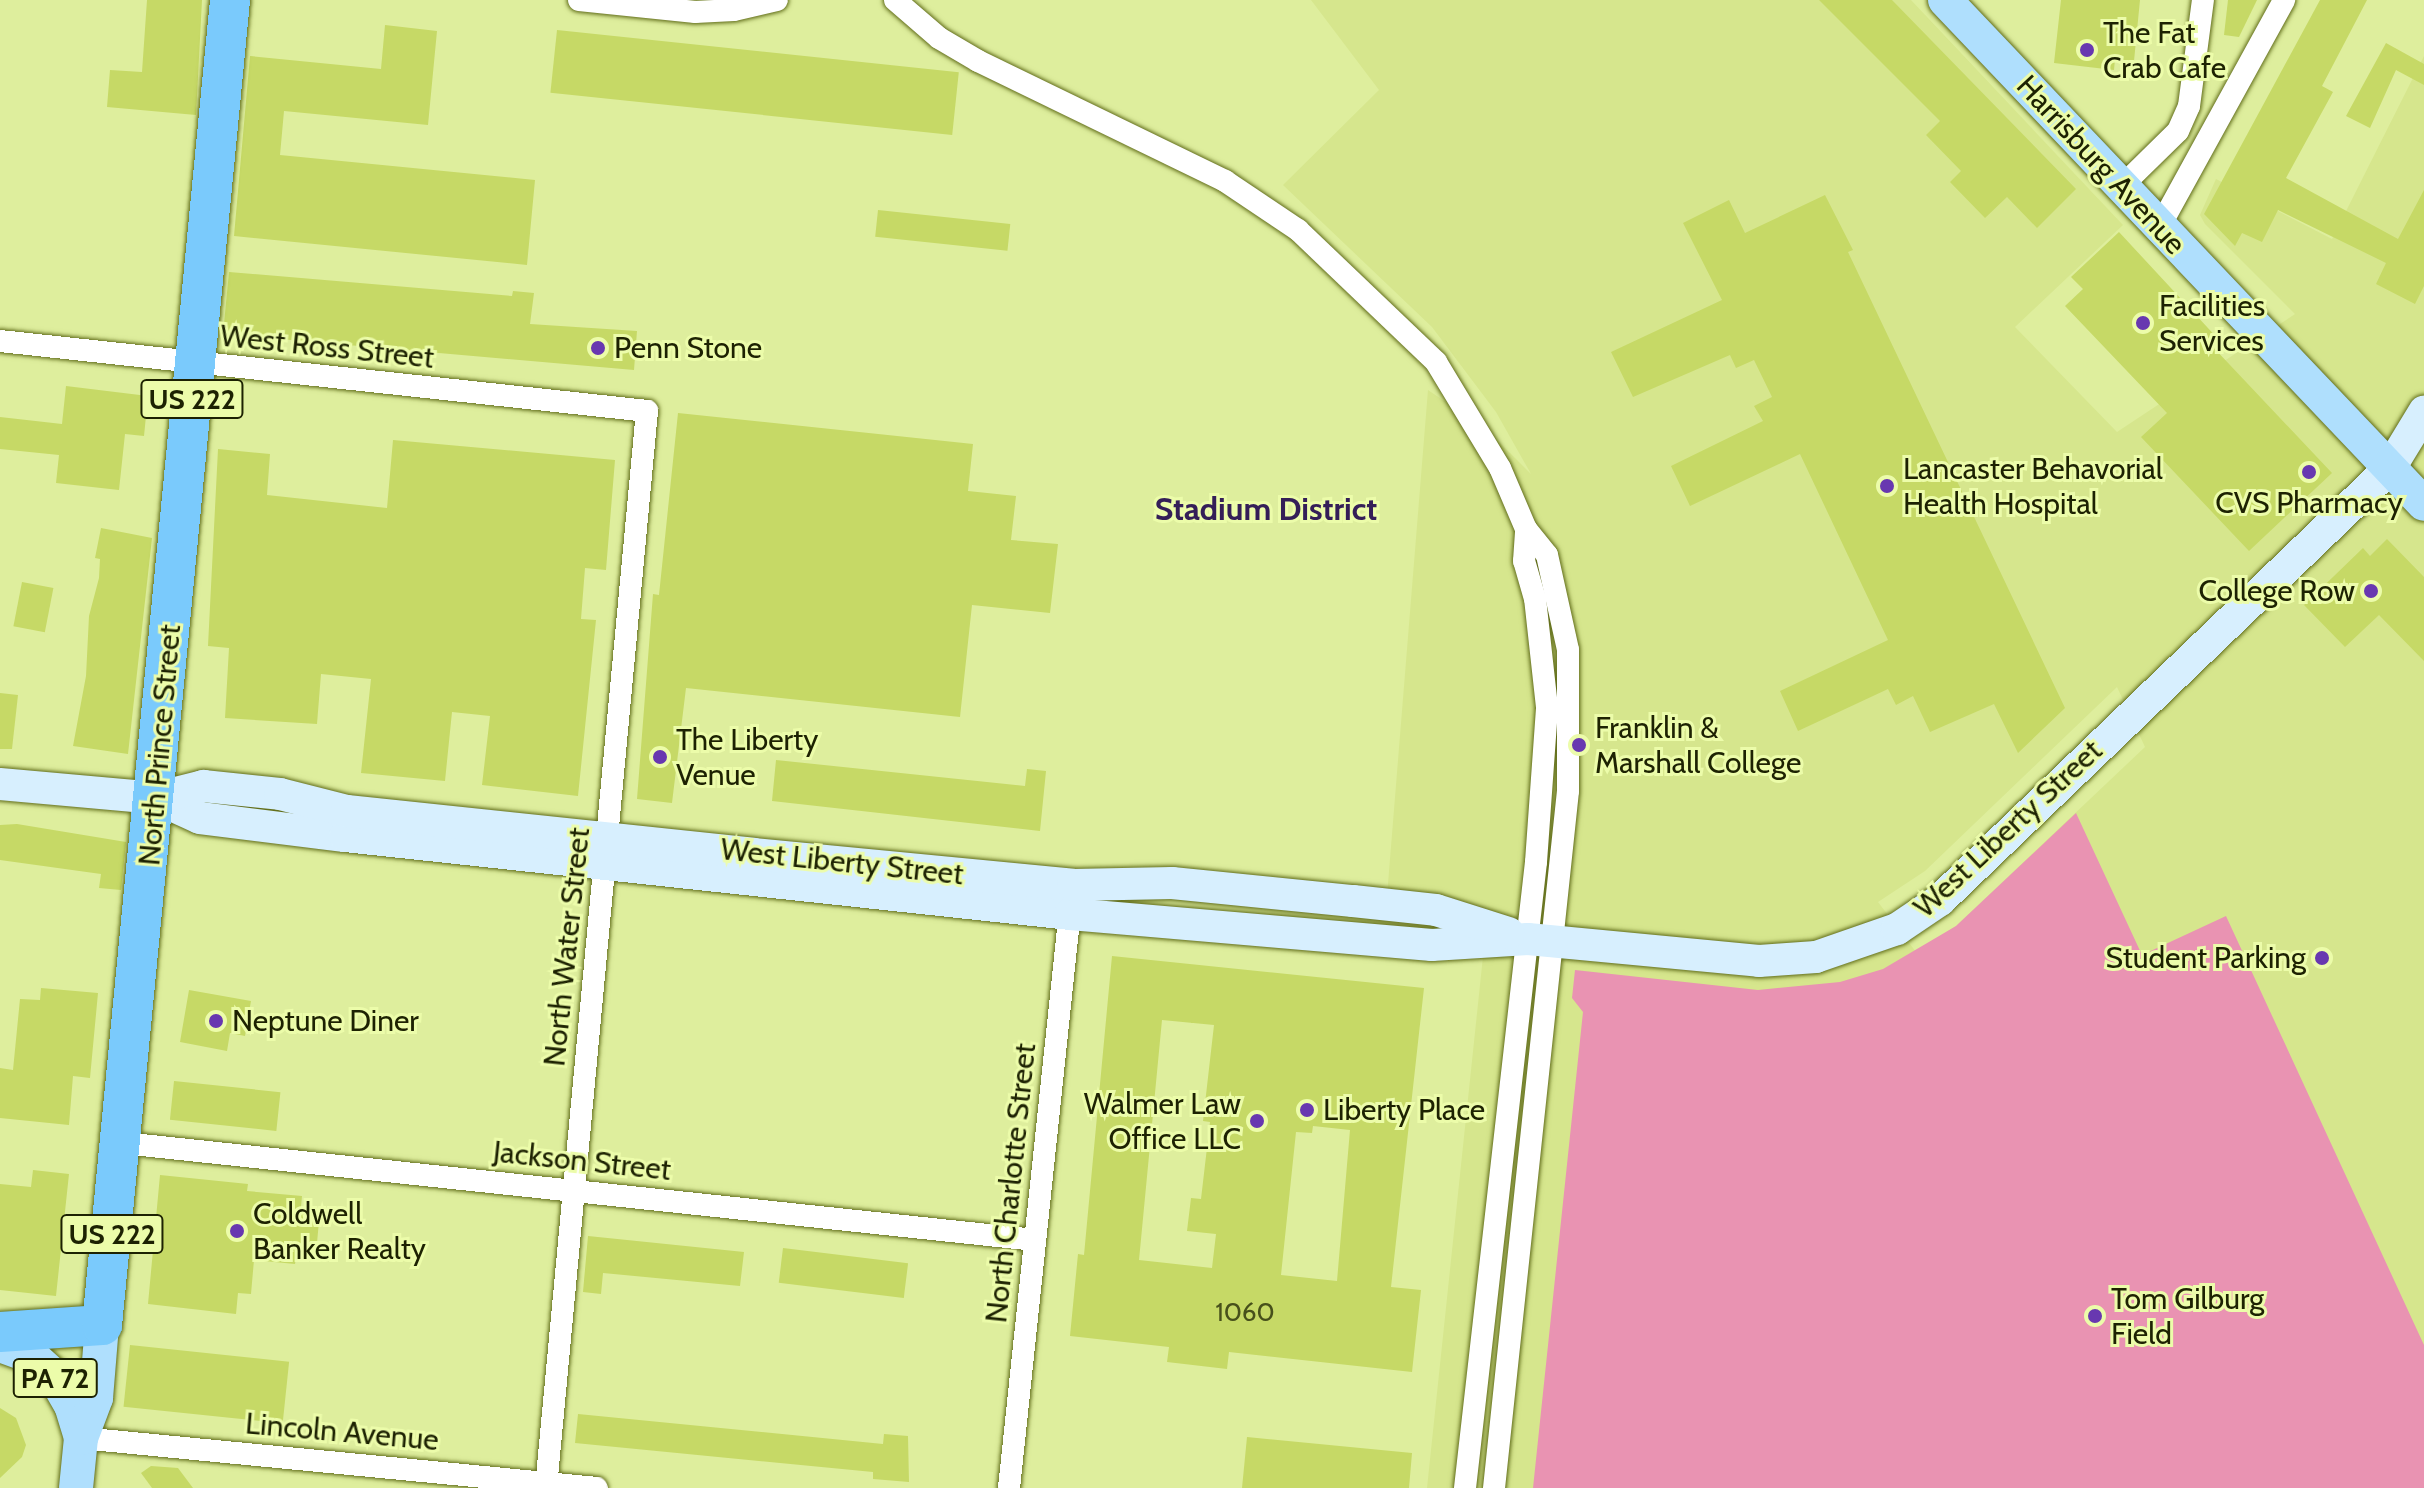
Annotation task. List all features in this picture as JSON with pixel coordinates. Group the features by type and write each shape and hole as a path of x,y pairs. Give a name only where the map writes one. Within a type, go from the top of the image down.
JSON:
{"highway":[{"name":"North Prince Street","path":"102,1325 123,1143 230,0"},
{"path":"0,1332 102,1325"}],"main road":[{"name":"Harrisburg Avenue","path":"1945,0 2424,504"},
{"name":"West Liberty Street","path":"0,784 156,798 200,818 607,852 1072,900 1432,945 1540,941 1759,961 1816,957 1897,929 1940,900 2390,468 2424,412"},
{"name":"North Prince Street","path":"76,1488 81,1438 96,1398 102,1325"},
{"name":"PA 72","path":"0,1345 33,1357 54,1376 71,1405 81,1438"}],"street":[{"path":"579,0 695,12 734,10 777,0"},
{"path":"895,0 965,54 1225,181 1298,230 1436,362 1500,468 1526,529 1524,561 1535,599 1547,707 1540,941 1494,1488"},
{"path":"2122,186 2178,131 2195,79 2203,0"},
{"path":"2160,226 2284,0"},
{"name":"West Ross Street","path":"0,341 647,411"},
{"name":"North Water Street","path":"546,1485 647,411"},
{"name":"North Charlotte Street","path":"1009,1488 1072,900"},
{"path":"1465,1488 1540,941"},
{"name":"Jackson Street","path":"123,1143 1035,1240"},
{"name":"Lincoln Avenue","path":"81,1438 597,1488"}],"shaded area":[{"name":"Franklin & Marshall College","path":"1311,0 1911,0 2123,225 2015,327 2117,432 2295,314 2205,224 2200,215 2216,179 2332,239 2424,56 2424,1488 1427,1488 1488,909 1387,896 1428,390 1488,431 1531,474 1496,412 1432,327 1283,185 1379,90","holes":["2117,687 2145,747 1956,926 1916,952 1878,902 1925,871"]},
{"path":"2076,813 2142,955 2226,916 2424,1345 2424,1488 1533,1488 1583,1012 1572,998 1575,970 1758,990 1840,982 1883,969 1956,926"}],"building":[{"path":"147,0 202,0 196,115 107,107 110,70 142,72"},
{"path":"1819,0 1892,0 2076,189 2037,228 2007,197 1985,218 1950,182 1961,171 1926,135 1940,121"},
{"path":"2061,0 2140,0 2134,61 2115,59 2114,70 2054,63"},
{"path":"2228,0 2257,0 2239,37 2224,35"},
{"path":"2320,0 2367,0 2322,86 2333,92 2286,178 2398,239 2424,190 2424,286 2415,304 2376,284 2386,263 2278,210 2262,242 2242,233 2235,246 2204,214"},
{"path":"385,25 437,31 428,125 284,111 280,155 535,180 527,265 234,236 250,56 381,69"},
{"path":"557,30 959,72 952,135 550,93"},
{"path":"2386,43 2424,64 2424,85 2396,70 2370,128 2346,116"},
{"name":"Lancaster Behavorial Health Hospital","path":"1825,195 1853,250 1848,252 2065,708 2018,753 1994,704 1930,732 1913,696 1896,705 1888,689 1798,731 1780,691 1888,640 1800,454 1690,506 1671,466 1763,421 1754,406 1772,397 1754,360 1736,368 1730,355 1633,397 1611,352 1722,300 1683,223 1729,200 1745,233"},
{"path":"878,210 1010,224 1007,251 875,237"},
{"path":"2119,232 2220,341 2213,347 2332,473 2249,551 2141,437 2167,413 2065,306 2083,289 2071,277"},
{"path":"229,272 512,296 513,291 534,293 530,324 637,331 634,370 223,334"},
{"path":"66,386 148,396 144,436 125,434 119,490 56,483 59,455 0,449 0,417 62,424"},
{"path":"678,413 973,444 968,491 1016,496 1011,540 1058,544 1050,613 972,605 960,717 686,688 672,803 637,799 653,594 659,595"},
{"path":"393,440 615,460 606,570 585,568 581,619 596,620 578,796 482,785 490,716 452,712 445,781 361,773 371,679 321,674 317,724 225,718 229,648 208,646 218,449 270,454 267,495 387,508"},
{"path":"101,528 152,538 128,754 73,746 86,676 89,616 99,578 100,559 95,558"},
{"name":"College Row","path":"2387,539 2424,577 2424,661 2379,615 2345,647 2304,605 2363,548 2370,556"},
{"path":"22,582 53,588 45,632 13,626"},
{"path":"0,693 18,695 12,749 0,749"},
{"path":"776,760 1025,786 1027,769 1046,771 1040,831 772,801"},
{"path":"17,824 126,842 121,890 99,888 101,874 0,860 0,825"},
{"name":"Liberty Place","path":"1112,956 1424,988 1391,1287 1421,1290 1412,1372 1229,1352 1227,1369 1167,1362 1169,1347 1070,1336 1078,1254 1084,1255","holes":["1162,1020 1214,1025 1203,1121 1210,1122 1201,1199 1191,1198 1187,1231 1216,1234 1212,1268 1139,1260","1313,1126 1350,1130 1337,1281 1281,1275 1296,1132 1312,1133"]},
{"path":"41,988 98,993 90,1078 73,1076 69,1125 0,1118 0,1068 13,1070 20,999 40,1000"},
{"name":"Neptune Diner","path":"189,990 251,1001 245,1036 230,1033 227,1051 180,1042"},
{"path":"174,1081 280,1092 276,1131 170,1120"},
{"path":"33,1170 69,1174 56,1296 0,1290 0,1184 31,1187"},
{"name":"Coldwell Banker Realty","path":"160,1175 248,1184 247,1191 302,1196 301,1207 320,1210 316,1254 297,1252 295,1264 254,1260 251,1294 238,1293 236,1314 148,1304"},
{"path":"588,1236 744,1252 740,1286 603,1273 601,1294 583,1292"},
{"path":"783,1248 908,1263 904,1298 779,1283"},
{"path":"130,1345 289,1362 283,1423 124,1407"},
{"path":"0,1408 16,1418 26,1445 22,1457 0,1478"},
{"path":"578,1414 883,1444 884,1434 908,1436 909,1482 873,1479 873,1472 575,1443"},
{"path":"1247,1437 1412,1453 1409,1488 1242,1488"},
{"path":"151,1466 178,1468 193,1488 152,1488 141,1473"}],"place":[{"name":"The Fat Crab Cafe","path":"2087,50"},
{"name":"Facilities Services","path":"2143,323"},
{"name":"Penn Stone","path":"598,348"},
{"name":"CVS Pharmacy","path":"2309,472"},
{"name":"Lancaster Behavorial Health Hospital","path":"1887,486"},
{"name":"College Row","path":"2371,591"},
{"name":"Franklin & Marshall College","path":"1579,745"},
{"name":"The Liberty Venue","path":"660,757"},
{"name":"Student Parking","path":"2322,958"},
{"name":"Neptune Diner","path":"216,1021"},
{"name":"Liberty Place","path":"1307,1110"},
{"name":"Walmer Law Office LLC","path":"1257,1121"},
{"name":"Coldwell Banker Realty","path":"237,1231"},
{"name":"Tom Gilburg Field","path":"2095,1316"}],"district":[{"name":"Stadium District","path":"1266,509"}]}
